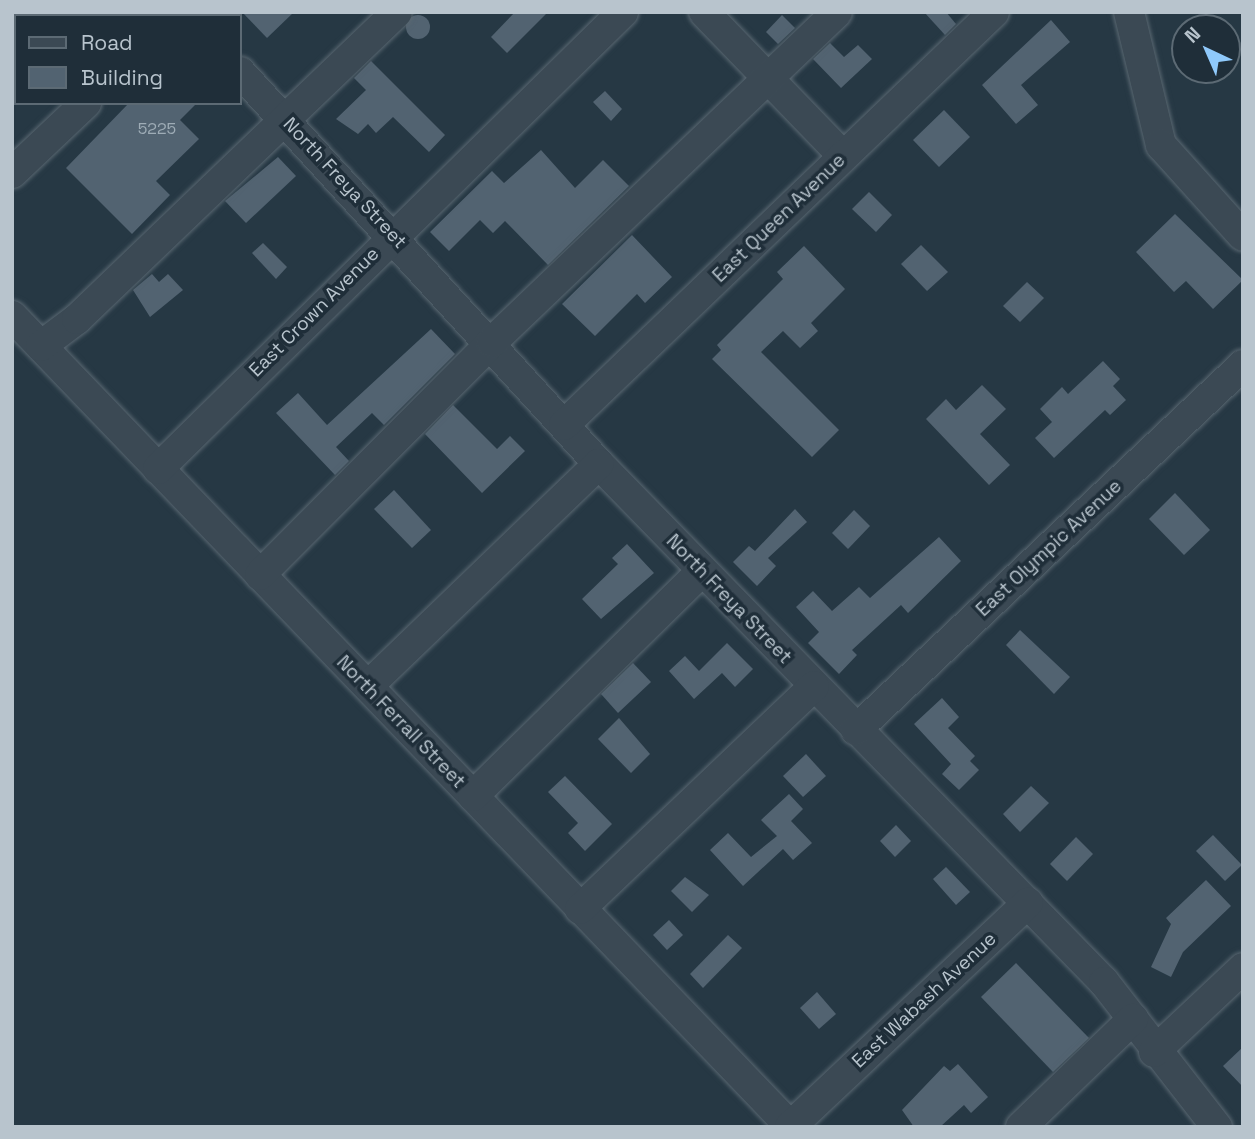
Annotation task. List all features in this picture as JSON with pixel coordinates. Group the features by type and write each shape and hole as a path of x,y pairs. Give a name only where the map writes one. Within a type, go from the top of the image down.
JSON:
{"street":[{"path":"41,346 77,319 397,12"},
{"name":"East Crown Avenue","path":"158,469 393,232 623,12"},
{"path":"704,12 843,156"},
{"path":"260,575 492,342 838,12"},
{"name":"East Queen Avenue","path":"564,425 994,12"},
{"path":"1129,12 1161,145 1243,236"},
{"name":"North Freya Street","path":"242,74 393,232 599,464 856,730 1028,903 1133,1019 1154,1052 1216,1127"},
{"path":"12,173 84,105"},
{"name":"North Ferrall Street","path":"12,316 791,1127"},
{"name":"East Olympic Avenue","path":"856,730 1243,365"},
{"path":"368,686 599,464"},
{"path":"472,796 702,570"},
{"path":"580,909 814,686"},
{"name":"East Wabash Avenue","path":"791,1127 1028,903"},
{"path":"1154,1052 1243,968"},
{"path":"1021,1127 1133,1019"}],"building":[{"path":"242,12 294,12 267,38"},
{"path":"515,12 548,12 507,53 491,37"},
{"path":"924,12 946,12 956,24 945,35"},
{"path":"418,15 429,22 430,27 423,38 418,39 407,32 406,27 413,16"},
{"path":"782,15 795,28 778,44 766,32"},
{"path":"1051,20 1070,42 1021,85 1038,105 1016,124 982,85"},
{"path":"830,43 844,57 858,45 872,59 841,88 813,59"},
{"path":"371,61 445,135 429,152 393,117 376,133 368,124 358,134 336,119 366,90 354,78"},
{"path":"605,91 622,109 611,121 593,102"},
{"path":"127,105 195,105 180,120 199,139 156,181 170,195 132,234 66,168"},
{"path":"944,110 970,137 939,167 913,140"},
{"path":"541,150 575,188 603,160 629,186 548,265 505,221 493,233 480,220 449,251 430,232 492,171 504,183"},
{"path":"278,157 296,176 246,223 225,201"},
{"path":"869,192 892,215 876,232 852,209"},
{"path":"1175,214 1243,280 1213,309 1186,281 1174,292 1136,252"},
{"path":"632,235 672,277 645,303 637,294 595,336 562,304"},
{"path":"263,243 287,267 276,279 252,253"},
{"path":"921,245 948,272 927,291 901,264"},
{"path":"804,246 845,289 811,323 818,331 800,348 783,331 761,352 839,430 812,457 712,359 721,350 717,345 783,279 777,272"},
{"path":"152,274 159,282 168,274 183,290 150,317 133,290"},
{"path":"1027,282 1044,298 1020,322 1003,306"},
{"path":"431,329 455,354 384,425 372,413 336,447 349,461 335,475 276,413 298,393 327,425"},
{"path":"1103,361 1120,379 1113,386 1126,400 1110,415 1105,410 1054,458 1035,438 1052,422 1040,409 1062,387 1068,394"},
{"path":"982,385 1006,409 980,434 1010,465 989,485 926,419 946,399 956,410"},
{"path":"453,405 497,449 510,436 525,451 482,493 425,434"},
{"path":"394,490 431,530 412,548 374,509"},
{"path":"1175,493 1210,530 1184,555 1149,519"},
{"path":"795,509 807,522 768,558 776,566 757,586 733,562 749,546 755,551"},
{"path":"854,510 870,526 848,549 832,533"},
{"path":"939,537 961,561 908,613 901,605 852,650 857,655 839,674 808,643 819,632 796,607 813,591 832,611 859,587 870,598"},
{"path":"627,544 654,573 601,619 582,599 618,564 612,558"},
{"path":"1020,630 1070,677 1054,694 1006,645"},
{"path":"727,643 753,669 735,687 722,673 694,699 669,671 685,656 699,671"},
{"path":"633,663 651,682 618,713 601,694"},
{"path":"942,698 959,717 948,728 975,756 970,761 979,770 959,790 942,774 951,764 914,724"},
{"path":"619,718 650,754 631,773 598,739"},
{"path":"806,754 826,776 803,797 783,776"},
{"path":"565,776 612,824 585,851 568,833 578,823 548,792"},
{"path":"1031,786 1049,803 1020,832 1003,814"},
{"path":"789,794 803,809 791,821 812,843 793,860 783,849 743,886 710,850 728,833 751,857 777,836 761,820"},
{"path":"896,825 911,841 895,857 880,841"},
{"path":"1213,835 1242,865 1225,881 1196,851"},
{"path":"1076,837 1093,854 1067,881 1050,864"},
{"path":"946,867 970,892 956,905 933,879"},
{"path":"685,877 709,895 692,912 671,891"},
{"path":"1206,880 1231,906 1183,952 1171,977 1151,967 1171,924 1166,918"},
{"path":"669,920 683,935 667,950 653,935"},
{"path":"728,935 742,948 703,988 690,974"},
{"path":"1016,963 1089,1038 1053,1072 981,997"},
{"path":"817,992 836,1014 819,1029 800,1008"},
{"path":"1243,1047 1243,1087 1223,1066"},
{"path":"958,1064 988,1097 971,1113 964,1105 940,1127 914,1127 902,1110 944,1066 950,1071"}]}
